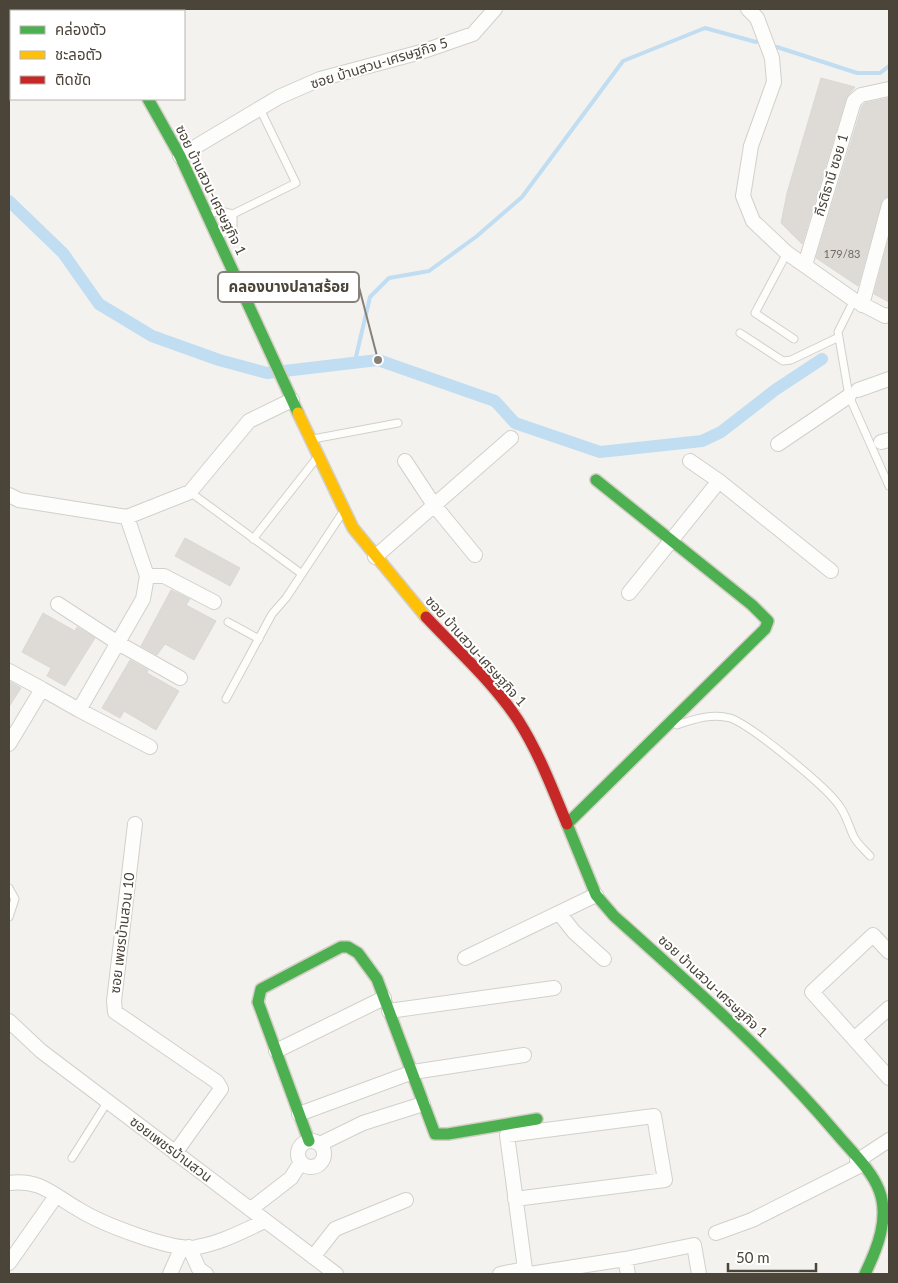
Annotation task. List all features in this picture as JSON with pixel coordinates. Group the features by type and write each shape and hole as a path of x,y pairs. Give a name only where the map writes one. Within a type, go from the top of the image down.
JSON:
{"street":[{"name":"ซอย บ้านสวน-เศรษฐกิจ 5","path":"180,156 279,97 320,79 421,52 473,34 495,9"},
{"path":"755,12 772,58 774,82 751,146 743,196 753,221 787,253 858,303 885,316 889,315"},
{"name":"กีรติธานี ซอย 1","path":"805,265 854,101 861,95 889,89"},
{"name":"ซอย บ้านสวน-เศรษฐกิจ 1","path":"149,100 180,156 310,440 353,528 375,558 517,719 540,758 596,895 614,916 757,1047 816,1109 879,1190 886,1227 865,1274"},
{"path":"858,303 889,205"},
{"path":"778,444 853,393 889,379"},
{"path":"9,495 20,500 127,517 190,492 249,421 292,400"},
{"path":"375,558 511,438"},
{"path":"690,461 719,481 831,571"},
{"path":"405,462 434,505 475,555"},
{"path":"568,823 765,629 768,621 752,605 596,480"},
{"path":"629,593 719,481"},
{"path":"79,710 143,599 147,576 127,517"},
{"path":"147,576 164,576 214,602"},
{"path":"58,604 118,643 180,678"},
{"path":"9,670 79,710 150,747"},
{"path":"9,744 42,689"},
{"name":"ซอย เพชรบ้านสวน 10","path":"135,824 114,1001 115,1012 217,1082 221,1089 175,1152"},
{"path":"465,958 596,895"},
{"path":"559,913 574,932 604,959"},
{"path":"889,952 872,934 812,992 889,1078"},
{"path":"423,1104 363,1123 314,1142 299,1149 298,1156 301,1162 313,1166 320,1164 324,1151 314,1142 299,1114 258,1002 261,989 341,946 348,947 358,954 377,980 436,1134 441,1135 537,1119"},
{"path":"276,1051 387,1004 554,988"},
{"path":"854,1039 889,1008"},
{"name":"ซอยเพชรบ้านสวน","path":"9,1021 42,1051 251,1209 331,1273"},
{"path":"299,1114 412,1072 524,1055"},
{"path":"515,1199 665,1180 654,1116 507,1134 515,1199 527,1272"},
{"path":"716,1233 752,1220 859,1163 889,1140"},
{"path":"251,1209 291,1178 301,1162"},
{"path":"9,1183 38,1184 83,1213 165,1246 196,1248 228,1238 265,1221"},
{"path":"9,1264 56,1196"},
{"path":"313,1257 335,1229 406,1200"},
{"path":"500,1274 626,1259 694,1245 699,1274"},
{"path":"170,1274 185,1247"},
{"path":"185,1247 199,1269 206,1274"},
{"path":"626,1259 628,1274"}],"lane":[{"path":"207,215 220,211 233,214 296,183 260,109"},
{"path":"217,236 233,228 233,214"},
{"path":"787,253 755,313 794,340"},
{"path":"858,303 838,332 853,393 889,486"},
{"path":"740,333 783,361 791,360 839,337"},
{"path":"310,440 398,422"},
{"path":"253,539 318,457"},
{"path":"190,492 302,574"},
{"path":"226,699 272,614 302,574 344,510"},
{"path":"228,622 259,639"},
{"path":"663,730 709,717 729,718 738,721 829,793 843,810 853,836 870,856"},
{"path":"9,888 14,899 9,917"},
{"path":"72,1158 108,1101"}],"building":[{"path":"821,78 855,87 846,98 802,244 781,223 787,193"},
{"path":"889,98 889,196 883,198 881,203 858,286 816,258 862,106 865,103"},
{"path":"889,238 889,302 874,294"},
{"path":"185,538 240,568 230,586 175,556"},
{"path":"171,590 190,599 186,605 216,621 194,660 165,644 157,655 141,646"},
{"path":"43,613 75,631 77,627 95,638 65,686 47,676 51,668 22,652"},
{"path":"130,660 148,670 147,673 179,691 156,730 124,711 120,718 102,708"},
{"path":"9,681 21,688 9,707"}],"waterway":[{"path":"355,361 370,297 389,278 429,271 477,236 522,197 623,61 705,28 756,42"},
{"path":"777,47 857,73 880,73 889,66"},
{"path":"9,201 63,253 99,304 152,336 219,360 267,373 378,360 495,401 515,423 600,452 702,441 721,432 775,390 822,359"}],"traffic: fast":[{"path":"149,100 180,156 298,413"},
{"path":"568,823 765,629 768,621 752,605 596,480"},
{"path":"567,824 596,895 614,916 700,994 784,1075 860,1160 871,1175 879,1190 882,1201 883,1222 878,1244 865,1274"},
{"path":"309,1141 258,1002 261,989 341,947 348,947 358,953 377,979 435,1134 448,1134 537,1119"}],"traffic: slow":[{"path":"298,413 353,528 426,617"}],"traffic: jam":[{"path":"426,617 486,679 518,720 539,758 567,824"}],"place":[{"name":"คลองบางปลาสร้อย","path":"378,360"}]}
